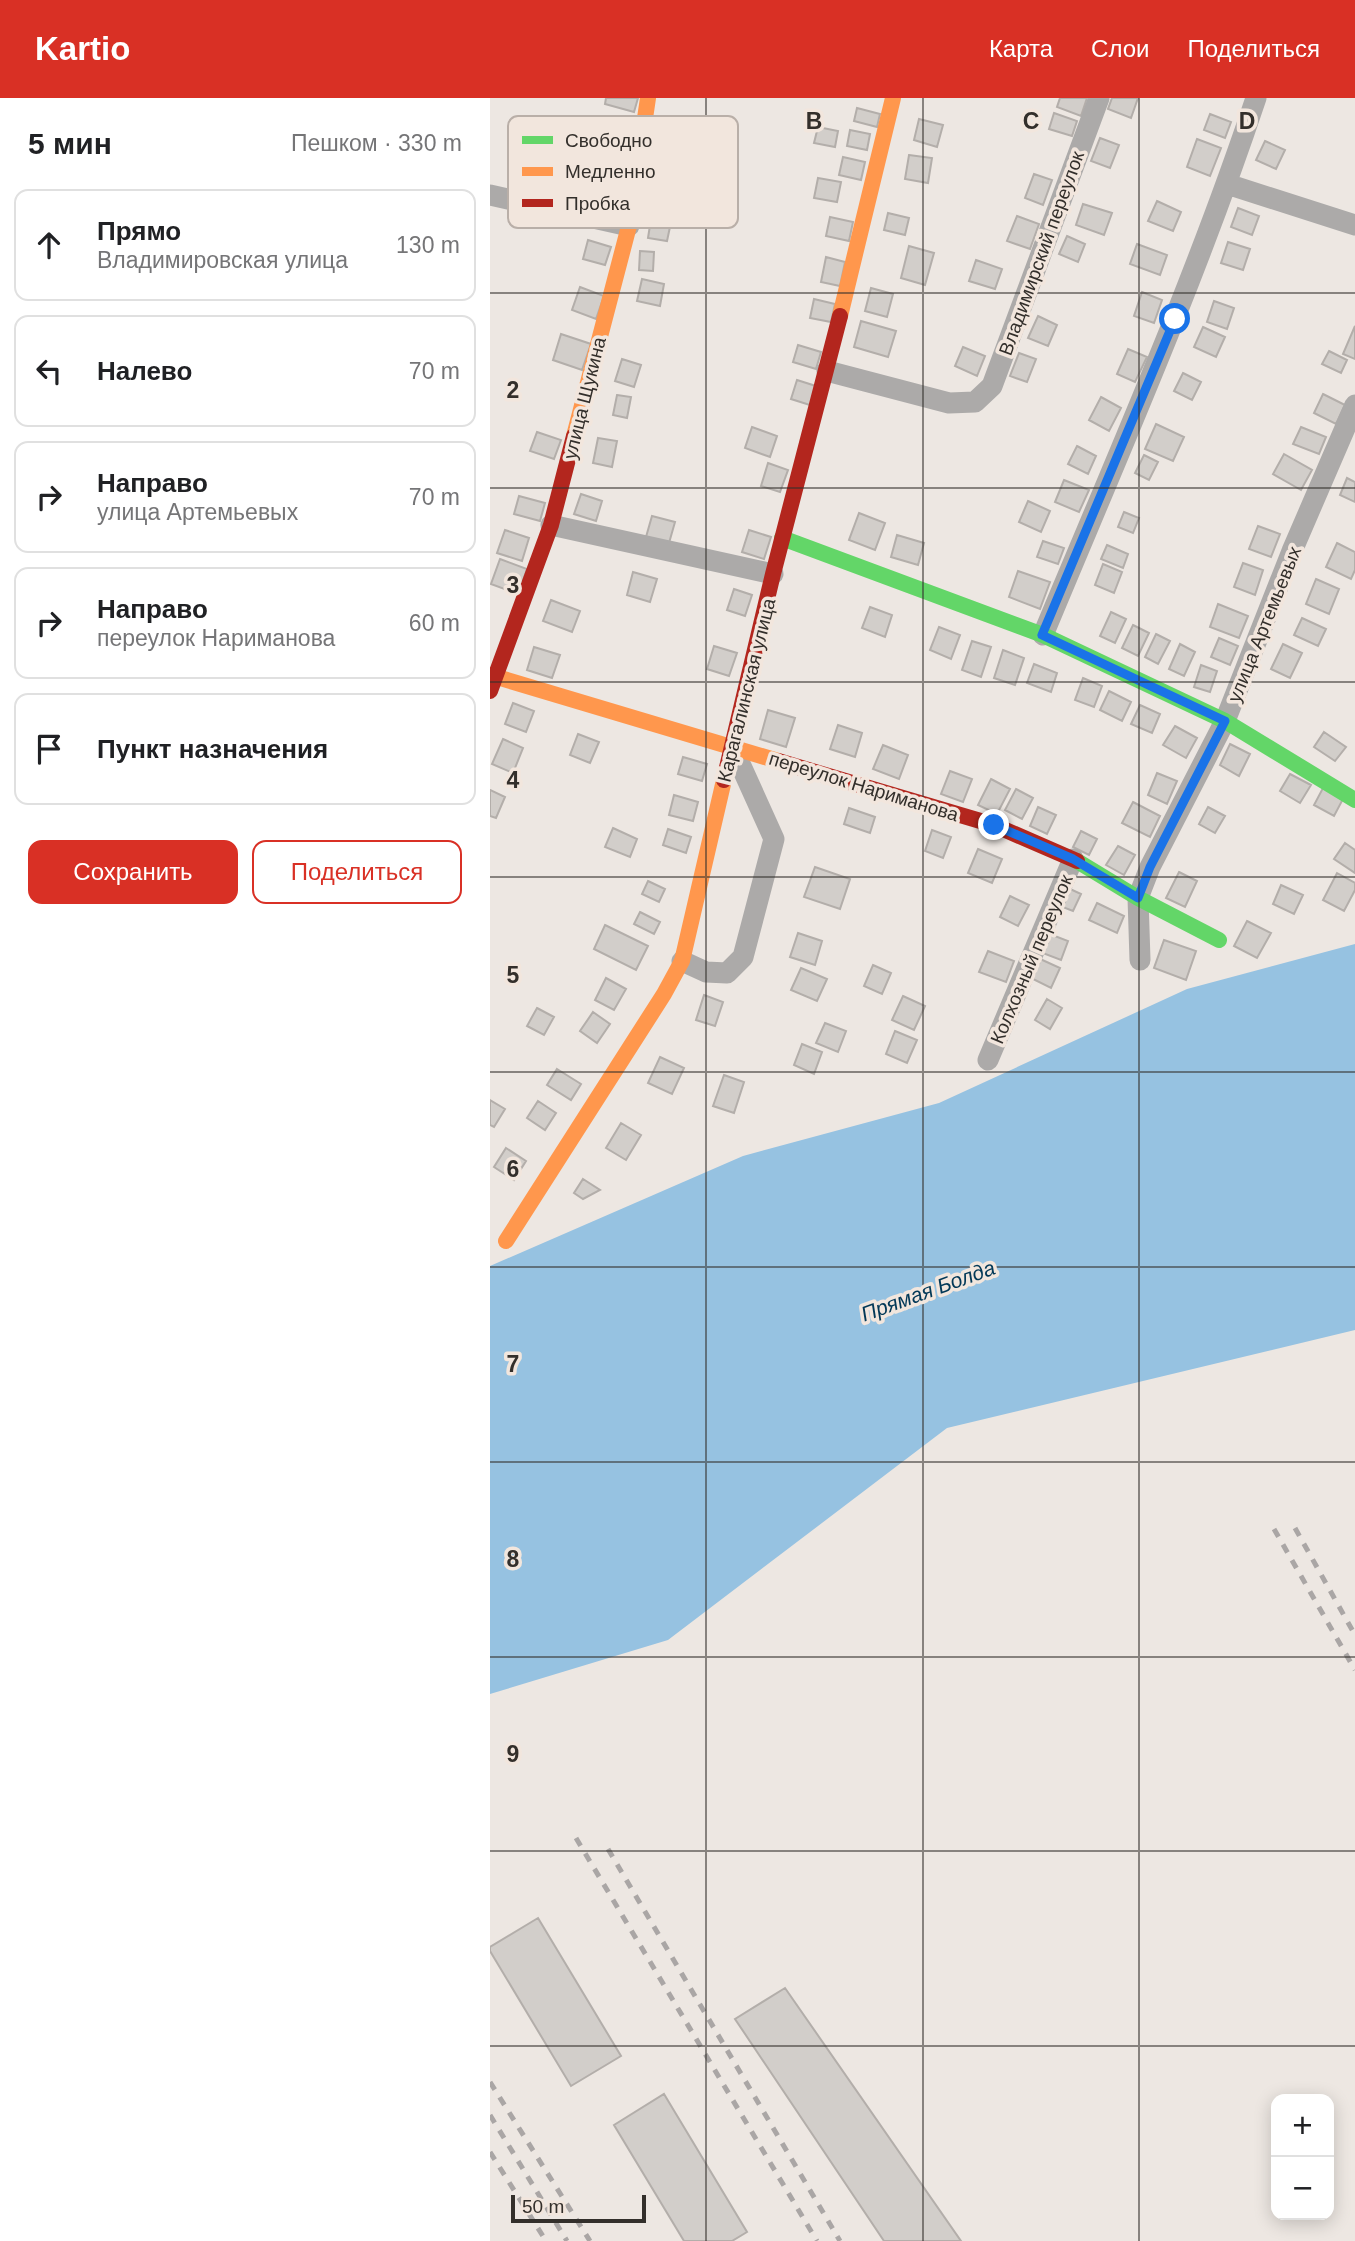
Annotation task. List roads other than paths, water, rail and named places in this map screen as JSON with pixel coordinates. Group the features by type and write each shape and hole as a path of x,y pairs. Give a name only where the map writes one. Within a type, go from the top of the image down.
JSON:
{"street":[{"name":"улица Щукина","path":"645,116 648,98"},
{"name":"Карагалинская улица","path":"506,1241 682,961 782,538 827,371 893,98"},
{"name":"Владимирский переулок","path":"827,371 948,403 975,402 992,386 1099,98"},
{"path":"1042,635 1175,319 1227,184 1256,98"},
{"path":"1227,184 1355,225"},
{"path":"490,195 508,199"},
{"name":"улица Щукина","path":"492,681 551,525 628,228"},
{"name":"улица Артемьевых","path":"1140,960 1138,898 1150,867 1225,721 1292,551 1355,405"},
{"path":"551,525 773,575"},
{"path":"782,538 1042,635 1225,721 1355,800"},
{"name":"переулок Нариманова","path":"492,681 732,746 994,825 1073,859 1138,898 1219,940"},
{"path":"682,961 706,972 727,973 743,957 774,839 732,746"},
{"name":"Колхозный переулок","path":"988,1060 1073,859"}],"water":[{"name":"Прямая Болда","path":"1355,944 1355,1330 947,1428 668,1640 490,1694 490,1266 743,1156 939,1103 1187,989"}],"railway":[{"path":"1295,1528 1355,1635"},
{"path":"1274,1529 1355,1670"},
{"path":"576,1838 817,2241"},
{"path":"608,1849 840,2241"},
{"path":"490,2082 590,2241"},
{"path":"490,2115 567,2241"},
{"path":"490,2152 546,2241"}]}
